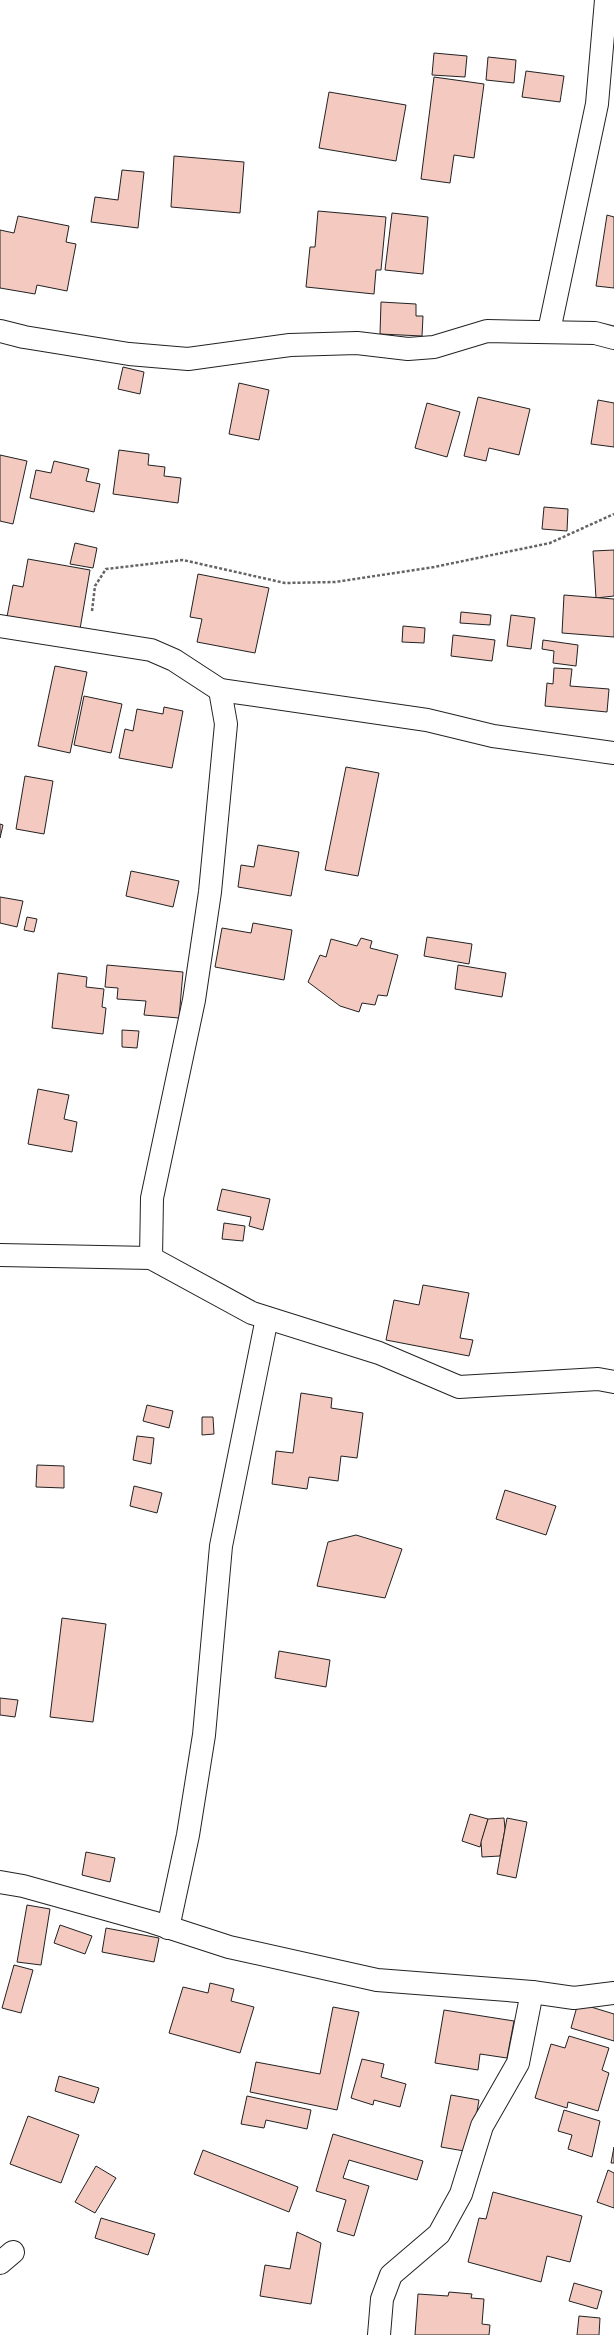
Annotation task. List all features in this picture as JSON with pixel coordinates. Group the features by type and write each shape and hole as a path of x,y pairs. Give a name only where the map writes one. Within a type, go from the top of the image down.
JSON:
{"street":[{"path":"549,331 597,104 606,0"},
{"path":"0,331 24,337 130,354 188,359 290,345 357,343 408,349 434,347 487,331 595,333 614,338"},
{"path":"0,626 151,650 174,660 220,690 427,720 493,736 614,753"},
{"path":"151,1258 152,1198 194,1000 210,892 226,724 220,690"},
{"path":"0,1255 151,1258 252,1313 379,1353 459,1387 598,1379 614,1382"},
{"path":"168,1928 188,1835 204,1735 221,1546 267,1318"},
{"path":"0,1882 23,1886 229,1947 377,1980 532,1992 574,1998 614,1993"},
{"path":"379,2335 382,2299 391,2275 439,2234 461,2194 482,2126 518,2063 532,1992"}],"path":[{"path":"88,639 95,586 106,569 183,560 285,583 335,582 434,567 550,542 614,514"}],"building":[{"path":"434,53 467,56 465,77 432,75"},
{"path":"488,57 516,60 514,83 486,80"},
{"path":"526,71 564,76 560,102 522,97"},
{"path":"434,77 484,84 474,158 454,155 450,183 421,179"},
{"path":"329,92 406,105 396,161 319,148"},
{"path":"174,156 244,162 240,213 171,207"},
{"path":"122,170 144,172 138,228 91,222 95,197 118,200"},
{"path":"318,211 386,217 381,270 376,270 374,294 306,287 310,247 315,247"},
{"path":"392,213 428,217 423,274 385,270"},
{"path":"607,215 614,217 614,288 596,286"},
{"path":"18,216 69,226 66,242 76,244 67,291 37,285 35,294 0,288 0,230 14,233"},
{"path":"381,302 416,304 416,316 423,316 422,336 380,334"},
{"path":"123,367 144,372 140,394 118,389"},
{"path":"239,383 269,390 259,440 229,434"},
{"path":"478,397 530,409 519,455 489,448 486,461 464,456"},
{"path":"598,400 614,403 614,447 591,444"},
{"path":"427,403 460,412 447,457 415,448"},
{"path":"119,450 149,454 148,465 165,467 164,476 181,478 178,503 113,494"},
{"path":"0,455 27,461 13,524 0,521"},
{"path":"54,461 89,469 86,481 100,484 94,512 30,498 36,470 51,473"},
{"path":"544,507 568,509 567,531 542,529"},
{"path":"75,543 97,548 93,568 70,564"},
{"path":"614,550 614,596 596,598 593,551"},
{"path":"28,559 90,570 79,635 6,622 13,585 23,587"},
{"path":"198,574 269,588 255,653 197,642 202,619 190,617"},
{"path":"564,595 614,599 614,637 562,633"},
{"path":"461,612 491,615 490,625 460,623"},
{"path":"511,615 535,618 531,649 507,646"},
{"path":"403,626 425,628 424,643 402,642"},
{"path":"453,635 495,640 492,661 451,656"},
{"path":"543,640 578,645 576,666 553,663 554,651 542,649"},
{"path":"55,666 87,672 70,753 38,746"},
{"path":"554,668 572,669 570,686 609,689 607,712 545,706 547,683 553,684"},
{"path":"84,696 122,704 111,753 74,745"},
{"path":"164,707 183,711 172,768 119,758 125,729 133,731 137,709 163,714"},
{"path":"346,767 379,773 358,876 325,870"},
{"path":"25,776 53,781 44,834 16,829"},
{"path":"0,824 3,825 0,838"},
{"path":"258,845 299,852 291,896 238,887 241,865 254,867"},
{"path":"131,871 179,881 173,907 126,896"},
{"path":"0,897 23,901 17,927 0,923"},
{"path":"27,917 37,919 34,932 24,930"},
{"path":"253,923 292,930 284,980 215,967 222,928 251,933"},
{"path":"427,937 472,944 469,964 424,956"},
{"path":"361,938 372,941 370,948 398,955 387,996 378,995 375,1005 362,1003 359,1012 340,1006 308,982 320,955 326,957 331,939 357,946"},
{"path":"107,965 183,972 179,1018 144,1015 146,1001 117,999 118,988 105,987"},
{"path":"458,965 506,973 502,997 455,989"},
{"path":"58,973 87,977 86,987 104,989 102,1007 106,1008 103,1034 52,1028"},
{"path":"122,1030 139,1031 137,1048 122,1047"},
{"path":"38,1089 69,1095 64,1119 77,1122 72,1152 28,1144"},
{"path":"222,1189 270,1199 263,1230 249,1226 251,1217 217,1210"},
{"path":"224,1223 245,1226 243,1241 222,1239"},
{"path":"423,1285 469,1293 460,1338 473,1340 469,1356 386,1340 394,1300 419,1305"},
{"path":"301,1393 332,1398 331,1408 363,1413 357,1458 341,1456 338,1481 309,1477 307,1489 272,1484 276,1451 293,1453"},
{"path":"147,1405 173,1411 169,1428 143,1421"},
{"path":"202,1417 213,1417 214,1434 202,1435"},
{"path":"137,1436 154,1438 151,1464 133,1460"},
{"path":"37,1465 64,1466 64,1488 36,1487"},
{"path":"134,1486 162,1493 157,1513 130,1506"},
{"path":"505,1490 556,1506 546,1535 496,1519"},
{"path":"356,1535 402,1549 385,1598 317,1586 328,1542"},
{"path":"62,1618 106,1624 93,1722 50,1717"},
{"path":"279,1651 330,1660 326,1687 275,1678"},
{"path":"0,1698 18,1700 15,1717 0,1715"},
{"path":"470,1814 488,1819 480,1847 462,1841"},
{"path":"504,1818 505,1829 500,1856 482,1857 481,1842 488,1819"},
{"path":"507,1818 527,1822 516,1878 497,1874"},
{"path":"86,1852 115,1858 110,1882 82,1875"},
{"path":"27,1905 50,1909 41,1965 17,1962"},
{"path":"60,1925 92,1936 85,1954 54,1943"},
{"path":"106,1928 159,1938 154,1962 102,1952"},
{"path":"14,1965 33,1970 21,2013 2,2008"},
{"path":"210,1983 234,1989 231,2001 254,2007 240,2053 169,2033 183,1987 208,1993"},
{"path":"578,2003 614,2014 614,2041 571,2028"},
{"path":"333,2007 359,2012 337,2110 250,2092 256,2062 320,2074"},
{"path":"444,2010 514,2021 507,2058 480,2054 478,2070 435,2063"},
{"path":"569,2036 609,2048 602,2070 609,2073 598,2111 568,2102 567,2108 535,2098 551,2044 565,2048"},
{"path":"362,2059 384,2064 381,2077 406,2084 400,2107 374,2100 373,2105 351,2098"},
{"path":"59,2076 99,2088 94,2103 55,2091"},
{"path":"451,2095 479,2100 470,2152 441,2147"},
{"path":"247,2096 311,2110 307,2129 266,2120 264,2128 241,2124"},
{"path":"564,2110 600,2121 592,2157 568,2149 572,2135 558,2131"},
{"path":"28,2116 79,2135 61,2183 10,2164"},
{"path":"333,2134 423,2161 417,2180 349,2160 343,2178 369,2186 354,2236 337,2231 346,2200 316,2191"},
{"path":"614,2147 614,2163 611,2163"},
{"path":"203,2150 298,2187 289,2212 194,2174"},
{"path":"96,2166 116,2178 95,2213 75,2202"},
{"path":"608,2170 614,2173 614,2208 597,2202"},
{"path":"493,2192 582,2216 570,2262 547,2256 541,2282 468,2262 479,2218 486,2219"},
{"path":"101,2218 155,2234 148,2255 95,2238"},
{"path":"297,2232 321,2243 311,2304 260,2296 265,2265 290,2269"},
{"path":"574,2283 602,2291 597,2309 569,2301"},
{"path":"449,2292 472,2294 471,2298 484,2299 482,2324 490,2325 489,2335 415,2335 418,2294 448,2296"},
{"path":"579,2316 600,2318 599,2335 577,2335"}]}
